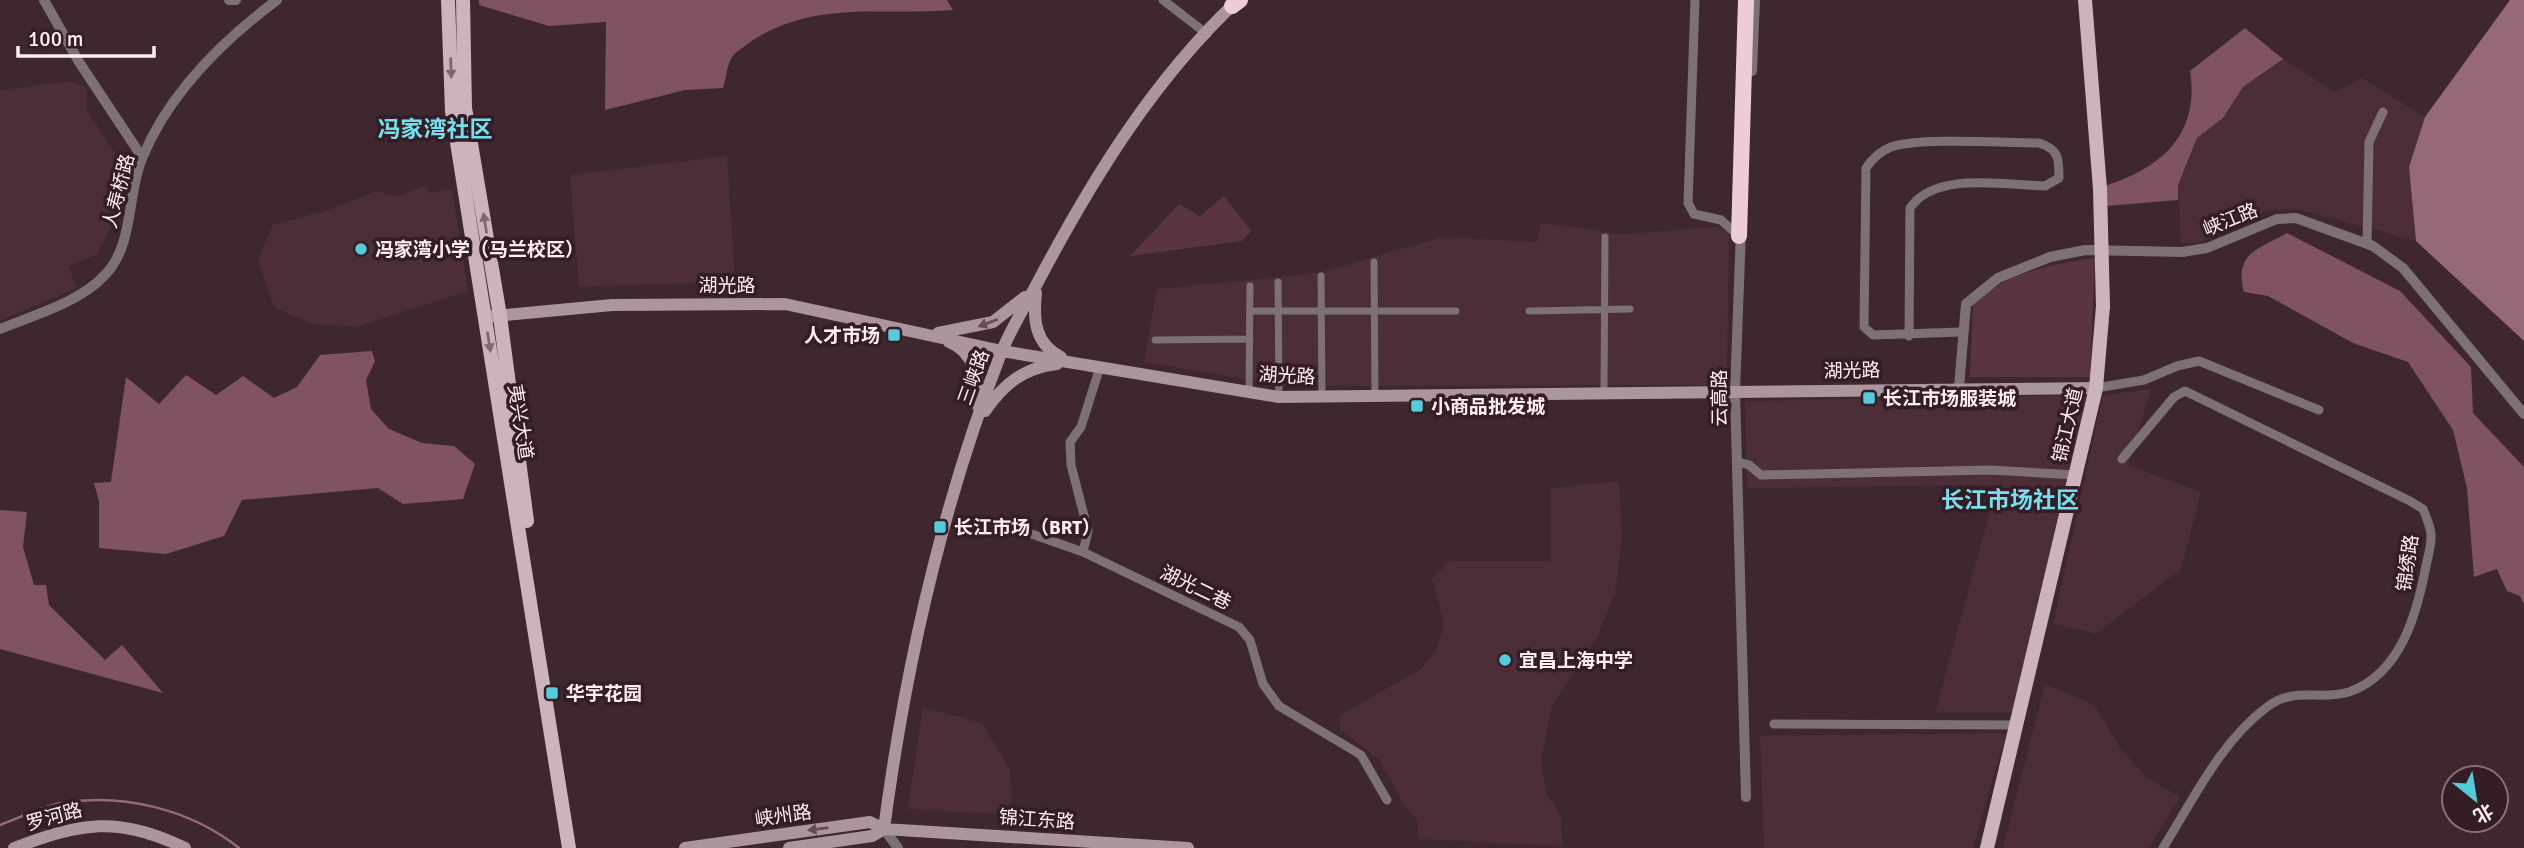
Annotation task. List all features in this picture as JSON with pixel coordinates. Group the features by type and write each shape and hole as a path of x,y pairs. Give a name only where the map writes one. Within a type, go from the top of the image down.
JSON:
{"highway":[{"path":"1739,236 1744,150 1746,0"}],"main road":[{"name":"夷兴大道","path":"448,0 452,111 569,848"},
{"name":"夷兴大道","path":"463,0 466,108 500,316 527,523 577,848"},
{"name":"锦江大道","path":"1987,848 2096,388 2103,306 2100,189 2084,0"},
{"name":"三峡路","path":"884,829 892,765 931,576 976,424 1002,351 1071,219 1149,98 1237,1"},
{"path":"926,334 967,330 993,322 1014,309 1037,284"},
{"path":"1037,284 1034,312 1038,335 1049,352 1071,362"},
{"name":"湖光路","path":"485,317 612,305 785,304 1002,351 1279,397 1959,387 2096,388"},
{"path":"926,334 955,345 972,362 979,387 976,424"},
{"path":"976,424 998,394 1015,377 1038,366 1071,362"},
{"name":"峡州路","path":"685,848 870,822 884,829"},
{"name":"罗河路","path":"14,848 57,832 97,824 134,828 185,848"},
{"name":"峡州路","path":"789,848 872,836 884,829"},
{"name":"锦江东路","path":"884,829 1188,848"}],"street":[{"path":"44,0 79,62 142,157"},
{"path":"229,0 236,0"},
{"name":"人寿桥路","path":"0,329 74,297 105,276 122,248 142,157 169,110 207,62 241,27 277,0"},
{"path":"1163,0 1207,34"},
{"path":"1695,0 1688,203 1694,214 1721,220 1739,236"},
{"name":"云高路","path":"1746,797 1735,391 1739,236 1745,215 1755,0"},
{"path":"2367,244 2369,142 2383,112"},
{"path":"1909,336 1910,208 1916,199 1931,188 1950,184 2045,186 2053,183 2059,178 2059,156 2052,147 2039,143 1916,144 1892,147 1874,157 1866,168 1864,327 1873,335 1909,336 1961,332"},
{"name":"峡江路","path":"1959,387 1961,332 1966,304 1983,287 2014,270 2050,257 2085,250 2182,252 2207,248 2277,219 2295,218 2367,244 2403,268 2524,414"},
{"path":"1604,393 1605,237"},
{"path":"1374,262 1375,396"},
{"path":"1321,276 1322,397"},
{"path":"1278,282 1279,397"},
{"path":"1249,392 1250,286"},
{"path":"1529,311 1630,309"},
{"path":"1250,311 1456,311"},
{"path":"1155,340 1250,339"},
{"path":"2096,388 2144,380 2178,366 2199,361 2319,410"},
{"path":"1083,552 1088,531 1071,465 1070,442 1081,427 1100,367"},
{"name":"锦绣路","path":"2122,459 2174,397 2185,391 2410,501 2423,509 2431,536 2419,601 2405,641 2378,673 2349,692 2282,696 2265,708 2244,727 2202,784 2163,848"},
{"path":"1738,463 1749,464 1761,475 1990,470 2076,475"},
{"name":"湖光二巷","path":"995,521 1083,552 1239,627 1250,640 1263,684 1279,706 1362,755 1387,800"},
{"path":"1774,724 2018,725"},
{"path":"884,829 898,848"}],"shaded area":[{"path":"479,0 947,0 953,10 850,12 801,19 777,27 736,53 729,64 723,88 685,90 605,110 606,22 549,26 479,5"},
{"path":"2510,0 2524,0 2524,341 2416,241 2409,167 2425,117"},
{"path":"2245,28 2283,59 2243,87 2223,118 2197,138 2178,185 2178,200 2106,206 2107,185 2145,168 2161,157 2183,130 2192,93 2190,71"},
{"path":"2283,59 2335,92 2362,78 2425,117 2409,167 2416,241 2298,209 2269,210 2198,243 2181,243 2178,185 2197,138 2223,118 2243,87"},
{"path":"71,81 87,88 87,110 118,159 113,223 96,255 68,266 77,288 0,321 0,90"},
{"path":"727,156 735,281 579,287 570,175"},
{"name":"冯家湾小学（马兰校区）","path":"423,186 431,193 452,189 468,291 357,327 312,324 274,307 258,260 272,225 325,211 376,191 397,197"},
{"path":"1224,196 1251,231 1242,241 1130,256 1179,204 1200,216"},
{"path":"1541,223 1623,234 1729,226 1727,385 1285,386 1144,362 1157,289 1318,273 1442,237 1537,242"},
{"path":"2287,233 2400,291 2471,367 2473,413 2524,467 2524,605 2520,596 2507,591 2497,569 2474,577 2467,488 2453,430 2408,362 2353,343 2268,296 2244,292 2242,269 2250,254"},
{"path":"2095,258 2090,377 1970,377 1973,304 1986,293 2015,277 2062,263"},
{"path":"372,351 375,361 366,380 371,409 389,429 422,443 454,446 475,464 463,499 403,504 378,488 242,500 224,536 166,554 99,548 99,501 94,483 111,482 126,377 159,404 186,375 216,395 243,376 274,398 297,387 320,355"},
{"path":"2151,389 2128,465 2201,492 2181,569 2096,634 2053,624 2103,395"},
{"path":"2087,395 2012,713 1935,713 1997,485 1747,488 1745,401"},
{"name":"宜昌上海中学","path":"1619,481 1622,536 1615,593 1598,635 1552,706 1541,759 1546,793 1561,815 1562,846 1419,839 1417,820 1403,804 1381,761 1340,729 1340,715 1421,669 1436,651 1444,623 1432,579 1450,561 1551,561 1551,488"},
{"path":"0,510 27,512 23,547 34,585 46,585 49,605 105,660 122,645 163,693 0,649"},
{"path":"2045,684 2094,705 2121,749 2146,777 2180,797 2149,848 2003,848"},
{"path":"923,707 982,723 1010,770 1012,815 908,809"},
{"path":"2006,733 1973,848 1764,848 1760,736"}],"waterway":[{"path":"0,825 61,803 108,800 155,807 177,814 220,834 239,848"}],"place":[{"name":"冯家湾小学（马兰校区）","path":"361,249"},
{"name":"人才市场","path":"894,335"},
{"name":"长江市场服装城","path":"1869,398"},
{"name":"小商品批发城","path":"1417,406"},
{"name":"长江市场（BRT）","path":"940,527"},
{"name":"宜昌上海中学","path":"1505,660"},
{"name":"华宇花园","path":"552,693"}],"district":[{"name":"冯家湾社区","path":"435,129"},
{"name":"长江市场社区","path":"2010,500"}]}
